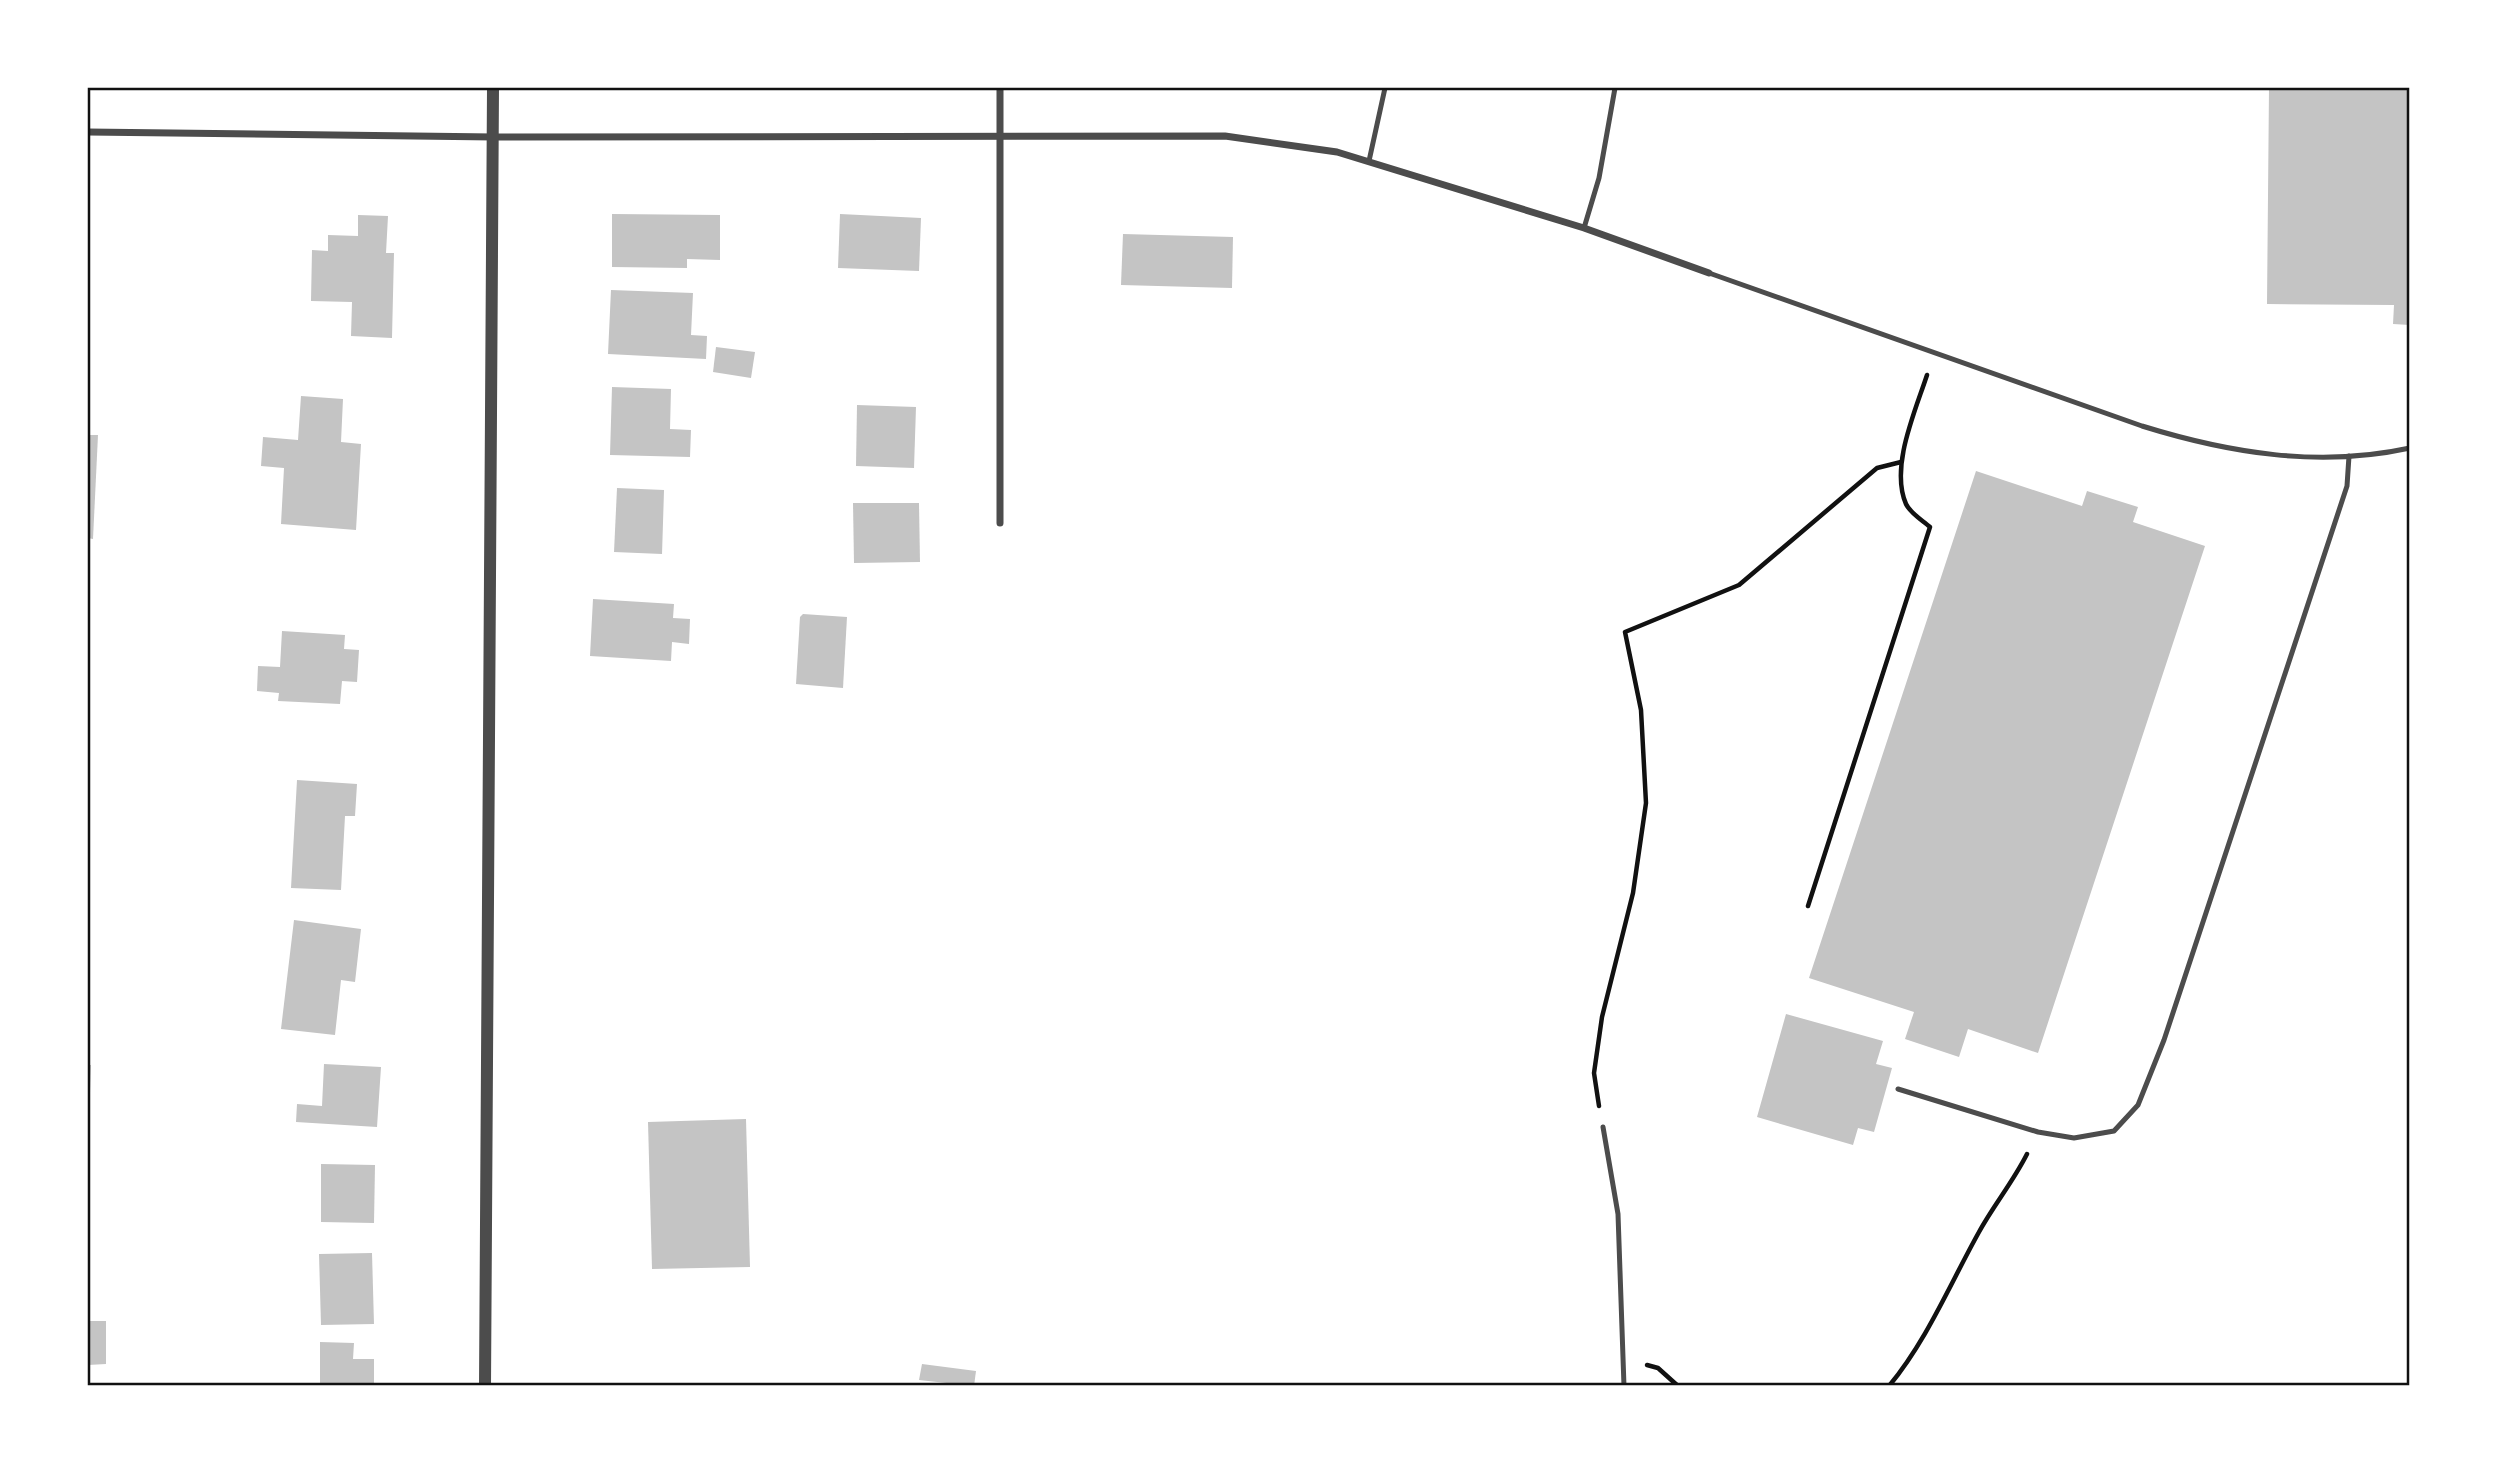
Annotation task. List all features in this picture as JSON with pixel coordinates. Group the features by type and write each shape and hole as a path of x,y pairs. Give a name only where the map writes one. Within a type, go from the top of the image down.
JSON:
{"street":[{"path":"485,1385 493,88"},
{"path":"1000,88 1000,523"},
{"path":"88,132 494,137 1225,136 1294,144 1369,161 1584,228 1709,274"}],"lane":[{"path":"1369,161 1385,88"},
{"path":"1584,228 1599,178 1615,88"},
{"path":"1709,274 2143,426 2210,445 2278,456 2311,458 2410,449"},
{"path":"1898,1089 2038,1132 2074,1138 2113,1131 2138,1105 2164,1040 2343,500 2349,456"},
{"path":"1602,1127 1618,1214 1624,1385"}],"path":[{"path":"1808,906 1930,527 1907,507 1900,483 1901,462 1934,351"},
{"path":"1602,1127 1594,1073 1602,1017 1633,893 1646,803 1641,710 1625,632 1739,585 1877,468 1901,462"},
{"path":"1889,1385 1905,1367 1979,1231 2021,1167 2038,1132"},
{"path":"1623,1360 1658,1368 1678,1385"}],"building":[{"path":"2269,88 2410,88 2410,325 2393,324 2394,305 2267,304"},
{"path":"612,214 720,215 720,260 687,259 687,268 612,267"},
{"path":"840,214 921,218 919,271 838,268"},
{"path":"358,215 388,216 386,253 394,253 392,338 351,336 352,302 311,301 312,250 328,251 328,235 358,236"},
{"path":"1123,234 1233,237 1232,288 1121,285"},
{"path":"611,290 693,293 691,335 707,336 706,359 608,354"},
{"path":"716,347 755,352 751,378 713,372"},
{"path":"612,387 671,389 670,429 691,430 690,457 610,455"},
{"path":"301,396 343,399 341,442 361,444 356,530 281,524 284,468 261,466 263,437 298,440"},
{"path":"857,405 916,407 914,468 856,466"},
{"path":"88,435 98,435 93,539 88,538"},
{"path":"1976,471 2082,506 2087,491 2138,507 2133,522 2205,546 2038,1053 1968,1029 1959,1057 1905,1039 1914,1012 1809,978"},
{"path":"617,488 664,490 662,554 614,552"},
{"path":"853,503 919,503 920,562 854,563"},
{"path":"593,599 674,604 673,618 690,619 689,644 672,642 671,661 590,656"},
{"path":"803,614 847,617 843,688 796,684 800,617"},
{"path":"282,631 345,635 344,649 359,650 357,682 342,681 340,704 278,701 279,693 257,691 258,666 280,667"},
{"path":"297,780 357,784 355,816 345,816 341,890 291,888"},
{"path":"294,920 361,929 355,982 341,980 335,1035 281,1029"},
{"path":"1786,1014 1883,1041 1876,1064 1892,1068 1874,1132 1858,1128 1853,1145 1757,1117"},
{"path":"324,1064 381,1067 377,1127 296,1122 297,1104 322,1106"},
{"path":"88,1065 91,1065 90,1092 88,1092"},
{"path":"746,1119 750,1267 652,1269 648,1122"},
{"path":"321,1164 375,1165 374,1223 321,1222"},
{"path":"372,1253 374,1324 321,1325 319,1254"},
{"path":"88,1321 106,1321 106,1364 88,1365"},
{"path":"320,1342 354,1343 353,1359 374,1359 374,1386 320,1386"},
{"path":"922,1364 976,1371 974,1386 919,1380"}]}
